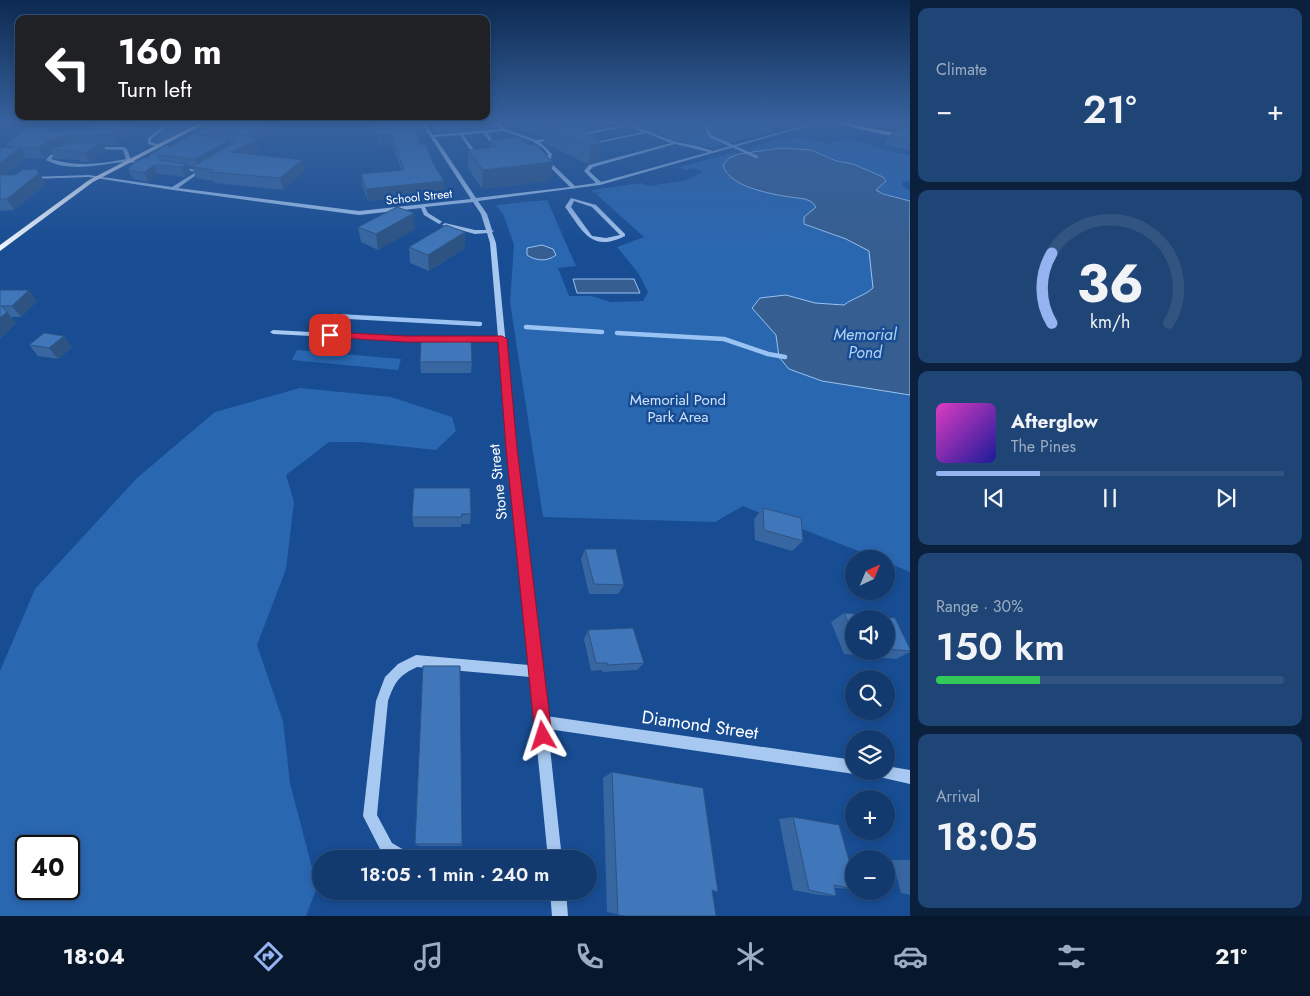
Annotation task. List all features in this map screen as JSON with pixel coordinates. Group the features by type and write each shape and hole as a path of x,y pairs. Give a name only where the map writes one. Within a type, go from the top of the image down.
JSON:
{"main road":[{"path":"0,249 58,204 122,164"}],"street":[{"path":"63,164 92,166 106,164"},
{"name":"Stone Street","path":"451,164 484,214 490,231 554,850"},
{"path":"550,164 574,188"},
{"path":"598,164 590,166 586,170 600,184"},
{"name":"School Street","path":"22,178 84,175 173,189 359,213 564,190 600,184 672,164"},
{"path":"173,167 200,171"},
{"path":"173,189 205,169"},
{"path":"564,190 573,199"},
{"path":"423,207 426,214 442,223 475,232 490,231"},
{"path":"273,332 406,339 502,339"},
{"path":"390,850 387,848 370,816 382,701 389,681 402,668 416,660 536,672"},
{"name":"Diamond Street","path":"542,722 845,766"},
{"path":"895,774 910,777"},
{"path":"559,900 560,916"}],"lane":[{"path":"573,199 594,206 623,235 615,240 590,237 568,207 573,199"}],"green space":[{"name":"Memorial Pond Park Area","path":"691,164 734,164 739,183 765,192 812,202 816,207 804,217 804,224 846,239 869,251 873,288 844,305 815,303 786,295 752,308 776,335 779,357 789,369 822,381 910,395 910,572 895,566 895,550 856,550 743,506 715,522 543,517 510,302 514,245 504,216 496,205 547,200 576,266 558,268 569,296 591,296 611,302 643,301 648,292 639,274 617,247 644,237 596,194 602,192 594,193 592,190 641,183 649,186 687,180 703,172 693,168 685,170 679,167"},
{"path":"848,164 910,164 910,182 903,181 902,186 910,190 910,201 883,194 876,190 881,185 883,177"},
{"path":"297,350 401,359 398,370 292,360"},
{"path":"300,388 391,397 452,417 456,431 436,450 361,442 329,442 286,475 294,502 286,569 257,645 283,721 290,783 312,868 312,900 306,916 0,916 0,671 35,589 137,478 215,412"}],"water":[{"name":"Memorial Pond","path":"853,164 883,177 886,181 876,190 883,194 910,201 910,395 822,381 789,369 779,357 776,335 752,308 760,298 786,295 815,303 844,305 873,288 869,251 846,239 804,224 804,217 816,207 812,202 805,199 771,194 746,186 727,174 723,165"},
{"path":"542,245 553,249 556,255 542,260 534,259 527,255 527,248"},
{"path":"573,279 634,279 640,293 577,293"}],"building":[{"path":"133,164 187,164 182,167 154,165 144,173 128,170"},
{"path":"198,164 297,164 280,178 211,172 214,170 192,167"},
{"path":"402,164 433,164 444,181 366,189 361,174 404,170"},
{"path":"478,164 538,164 483,170"},
{"path":"36,169 39,173 7,199 0,199 0,175 15,175 22,170"},
{"path":"397,207 414,213 376,234 358,227"},
{"path":"446,225 465,232 428,255 409,247"},
{"path":"29,290 12,306 1,306 7,312 0,318 0,291"},
{"path":"44,333 64,336 49,348 29,345"},
{"path":"471,341 472,362 420,362 421,342"},
{"path":"414,488 470,488 471,514 461,514 462,517 412,517"},
{"path":"763,508 801,518 803,541 764,530"},
{"path":"585,549 616,549 624,585 594,584"},
{"path":"895,618 910,649 910,651 895,650"},
{"path":"633,628 644,663 607,665 607,663 596,663 588,630"},
{"path":"423,666 460,666 462,844 415,844"},
{"path":"612,772 703,788 718,892 712,890 716,916 618,915"},
{"path":"793,817 839,825 846,850 845,887 834,885 836,896 809,890"}],"waterway":[{"path":"334,316 480,324"},
{"path":"526,327 602,332"},
{"path":"617,333 724,339 768,354 785,357"}],"route":[{"path":"330,335 406,339 502,339 543,736"}]}
